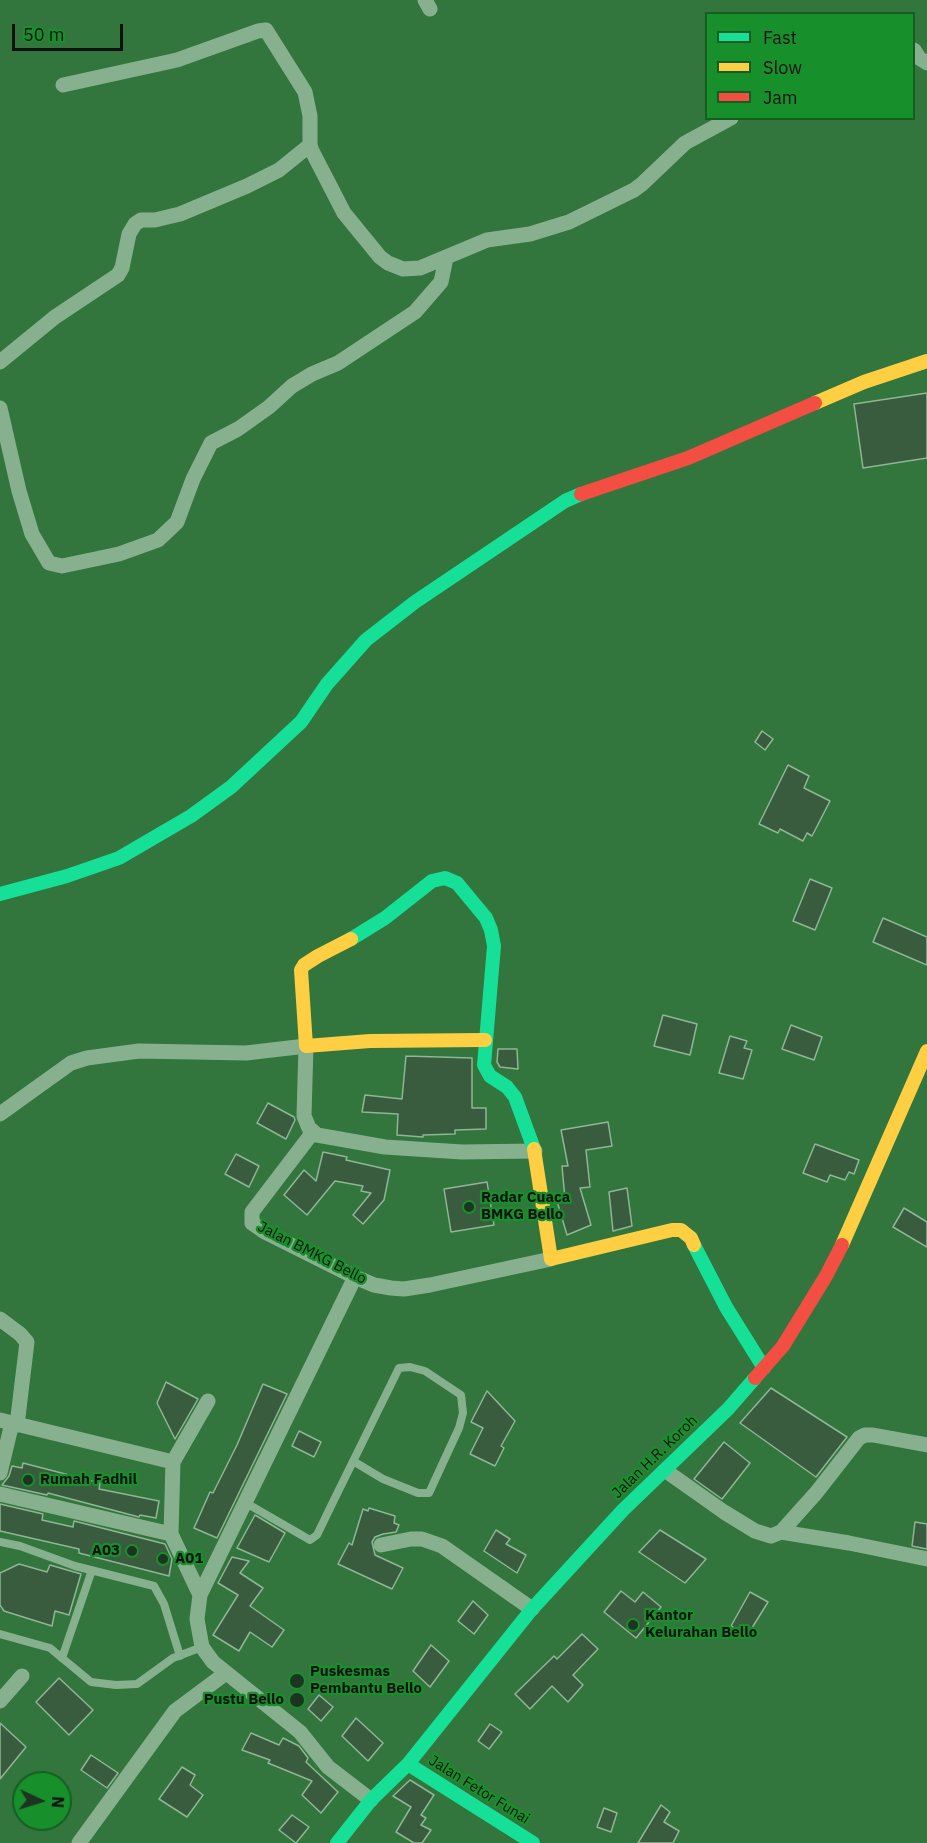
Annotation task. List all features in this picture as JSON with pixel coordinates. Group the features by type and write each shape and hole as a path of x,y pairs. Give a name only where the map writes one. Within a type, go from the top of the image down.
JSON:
{"street":[{"path":"63,85 177,60 266,30 305,92 310,116 309,145 344,213 380,257 388,263 403,268 420,268 487,240 530,234 568,222 642,184 685,144 727,120"},
{"path":"915,52 919,58 927,63"},
{"path":"0,362 55,317 118,275 122,268 129,234 135,224 141,220 155,220 180,214 248,186 279,170 309,145"},
{"path":"0,408 19,491 32,534 49,563 62,566 119,554 158,540 177,522 193,479 211,443 238,429 269,407 292,386 338,363 415,312 441,282 446,258"},
{"path":"0,894 67,876 119,858 191,816 231,788 301,722 327,684 366,640 415,602 565,501 591,489 640,476 688,458 864,382 927,361"},
{"path":"535,1151 462,1152 385,1148 326,1137 313,1132 304,1116 306,1046 301,979 303,967 385,918 432,881 451,879 463,890 486,918 492,930 494,946 485,1040 485,1069 490,1076 507,1087 515,1097 535,1151 550,1259"},
{"path":"0,1114 63,1068 87,1058 139,1051 246,1053 370,1041 485,1040"},
{"name":"Jalan H.R. Koroh","path":"338,1843 371,1800 408,1764 532,1609 623,1510 728,1409 793,1330 848,1234 921,1081 927,1051"},
{"name":"Jalan BMKG Bello","path":"313,1132 252,1212 252,1223 265,1232 374,1285 404,1289 550,1259 672,1230 685,1233 691,1238 726,1307 764,1368"},
{"path":"355,1277 200,1595 197,1619 202,1647 213,1662 300,1732 328,1767 371,1800"},
{"path":"0,1319 27,1342 0,1473"},
{"path":"200,1595 171,1534 173,1462 208,1401"},
{"path":"9,1423 173,1462"},
{"path":"666,1471 724,1512 755,1531 771,1536 781,1532 816,1493 859,1438 873,1435 927,1444"},
{"path":"0,1494 171,1534"},
{"path":"781,1532 927,1559"},
{"path":"381,1545 422,1539 442,1546 532,1609"},
{"path":"79,1843 175,1711 226,1673"},
{"path":"0,1701 22,1676"},
{"name":"Jalan Fetor Funai","path":"408,1764 532,1843"}],"lane":[{"path":"246,1503 310,1540 317,1535 353,1461 399,1368 410,1367 425,1371 461,1395 463,1413 459,1428 429,1493 418,1492 382,1479 353,1461"},
{"path":"0,1542 154,1586 164,1604 180,1656"},
{"path":"62,1658 92,1570"},
{"path":"0,1634 50,1648 91,1682 116,1685 137,1684 151,1672 202,1647"}],"building":[{"path":"927,393 927,458 863,468 854,404"},
{"path":"762,731 773,739 765,750 755,742"},
{"path":"788,765 809,776 804,788 830,801 812,836 807,833 803,841 780,829 778,833 759,824"},
{"path":"810,879 832,888 815,930 793,921"},
{"path":"883,918 927,937 927,965 873,942"},
{"path":"663,1015 697,1024 690,1055 654,1046"},
{"path":"791,1025 822,1037 814,1060 782,1049"},
{"path":"730,1036 747,1041 744,1048 752,1050 743,1079 719,1073"},
{"path":"498,1049 517,1049 518,1069 500,1067 497,1062"},
{"path":"406,1056 472,1058 472,1108 486,1108 486,1129 455,1130 455,1134 423,1135 423,1137 397,1135 398,1114 362,1112 365,1095 402,1099"},
{"path":"268,1103 294,1117 295,1120 286,1139 257,1123"},
{"path":"608,1122 612,1146 586,1150 590,1187 580,1188 591,1225 567,1235 557,1201 565,1199 562,1166 568,1166 561,1130"},
{"path":"815,1144 859,1160 854,1174 849,1172 845,1180 830,1175 827,1182 803,1173"},
{"path":"323,1152 390,1170 384,1200 363,1224 353,1215 371,1193 361,1191 363,1186 335,1181 307,1215 284,1195 304,1170 316,1181"},
{"path":"236,1154 259,1166 249,1187 225,1174"},
{"name":"Radar Cuaca BMKG Bello","path":"487,1182 494,1225 451,1232 444,1189"},
{"path":"627,1188 632,1226 613,1231 609,1192"},
{"path":"904,1208 927,1222 927,1247 893,1227"},
{"path":"166,1382 198,1399 175,1439 157,1403"},
{"path":"263,1384 287,1394 217,1538 194,1528 210,1492 213,1493 237,1445"},
{"path":"771,1388 847,1437 816,1477 740,1423"},
{"path":"487,1391 515,1421 501,1446 504,1448 495,1466 470,1454 483,1428 471,1422"},
{"path":"299,1431 321,1442 314,1457 292,1446"},
{"path":"724,1442 750,1463 722,1499 694,1479"},
{"path":"23,1463 100,1483 99,1489 159,1501 156,1518 140,1515 139,1517 48,1493 47,1495 2,1485 9,1476 12,1466 22,1468"},
{"path":"0,1504 43,1514 42,1520 73,1527 74,1521 165,1544 172,1559 169,1576 79,1553 79,1549 0,1531"},
{"path":"369,1508 395,1516 394,1523 399,1525 396,1532 375,1537 372,1542 375,1555 403,1568 392,1589 338,1564 349,1543 352,1545 363,1509 368,1511"},
{"path":"255,1515 285,1533 269,1562 237,1548"},
{"path":"915,1522 927,1524 927,1549 912,1546"},
{"path":"496,1530 510,1539 506,1544 526,1555 517,1573 484,1551"},
{"path":"660,1530 706,1559 685,1583 639,1552"},
{"path":"232,1557 249,1561 240,1573 263,1588 250,1606 284,1630 272,1647 250,1632 239,1651 213,1635 238,1595 218,1583"},
{"path":"19,1564 47,1572 50,1565 81,1574 69,1615 55,1611 52,1626 4,1611 0,1605 0,1573"},
{"name":"Kantor Kelurahan Bello","path":"621,1591 635,1602 643,1592 661,1607 636,1638 604,1612"},
{"path":"750,1592 768,1602 747,1636 731,1626"},
{"path":"473,1601 488,1615 474,1634 458,1621"},
{"path":"582,1634 598,1649 573,1675 583,1685 568,1702 552,1686 530,1709 515,1694 554,1656 557,1659"},
{"path":"431,1645 449,1661 430,1687 413,1671"},
{"path":"59,1678 93,1710 69,1735 36,1702"},
{"path":"319,1695 333,1707 321,1721 308,1709"},
{"path":"356,1718 383,1743 368,1761 342,1736"},
{"path":"0,1723 26,1747 0,1779"},
{"path":"490,1724 502,1732 489,1749 478,1741"},
{"path":"251,1733 279,1745 283,1738 299,1746 308,1758 306,1762 338,1792 321,1813 302,1795 312,1781 268,1763 270,1760 242,1750"},
{"path":"91,1755 118,1773 107,1788 81,1770"},
{"path":"182,1767 195,1775 190,1785 203,1795 187,1817 159,1799"},
{"path":"410,1780 434,1795 421,1815 426,1818 421,1825 431,1830 422,1843 414,1843 396,1832 411,1807 393,1796"},
{"path":"661,1805 670,1812 664,1822 679,1831 673,1843 638,1843"},
{"path":"604,1808 617,1813 611,1832 597,1827"},
{"path":"292,1815 309,1827 296,1843 279,1830"}],"traffic: fast":[{"path":"0,894 67,876 119,858 191,816 231,787 301,722 327,684 366,640 415,602 565,501 581,494"},
{"path":"351,939 385,918 432,881 445,878 457,883 486,918 494,946 484,1065 490,1076 507,1087 515,1097 534,1149"},
{"path":"694,1245 726,1307 764,1368"},
{"path":"337,1843 371,1800 408,1764 532,1609 623,1510 728,1409 755,1378"},
{"path":"408,1764 533,1843"}],"traffic: slow":[{"path":"815,403 864,382 927,361"},
{"path":"351,939 318,956 304,965 301,970 306,1046 370,1041 485,1040"},
{"path":"842,1245 927,1051"},
{"path":"534,1149 551,1259 672,1230 681,1230 691,1238 694,1245"}],"traffic: jam":[{"path":"581,494 688,458 815,403"},
{"path":"755,1378 783,1346 826,1276 842,1245"}],"place":[{"name":"Radar Cuaca BMKG Bello","path":"469,1207"},
{"name":"Rumah Fadhil","path":"28,1480"},
{"name":"A03","path":"132,1551"},
{"name":"A01","path":"163,1559"},
{"name":"Kantor Kelurahan Bello","path":"633,1625"},
{"name":"Puskesmas Pembantu Bello","path":"297,1681"},
{"name":"Pustu Bello","path":"297,1700"}]}
